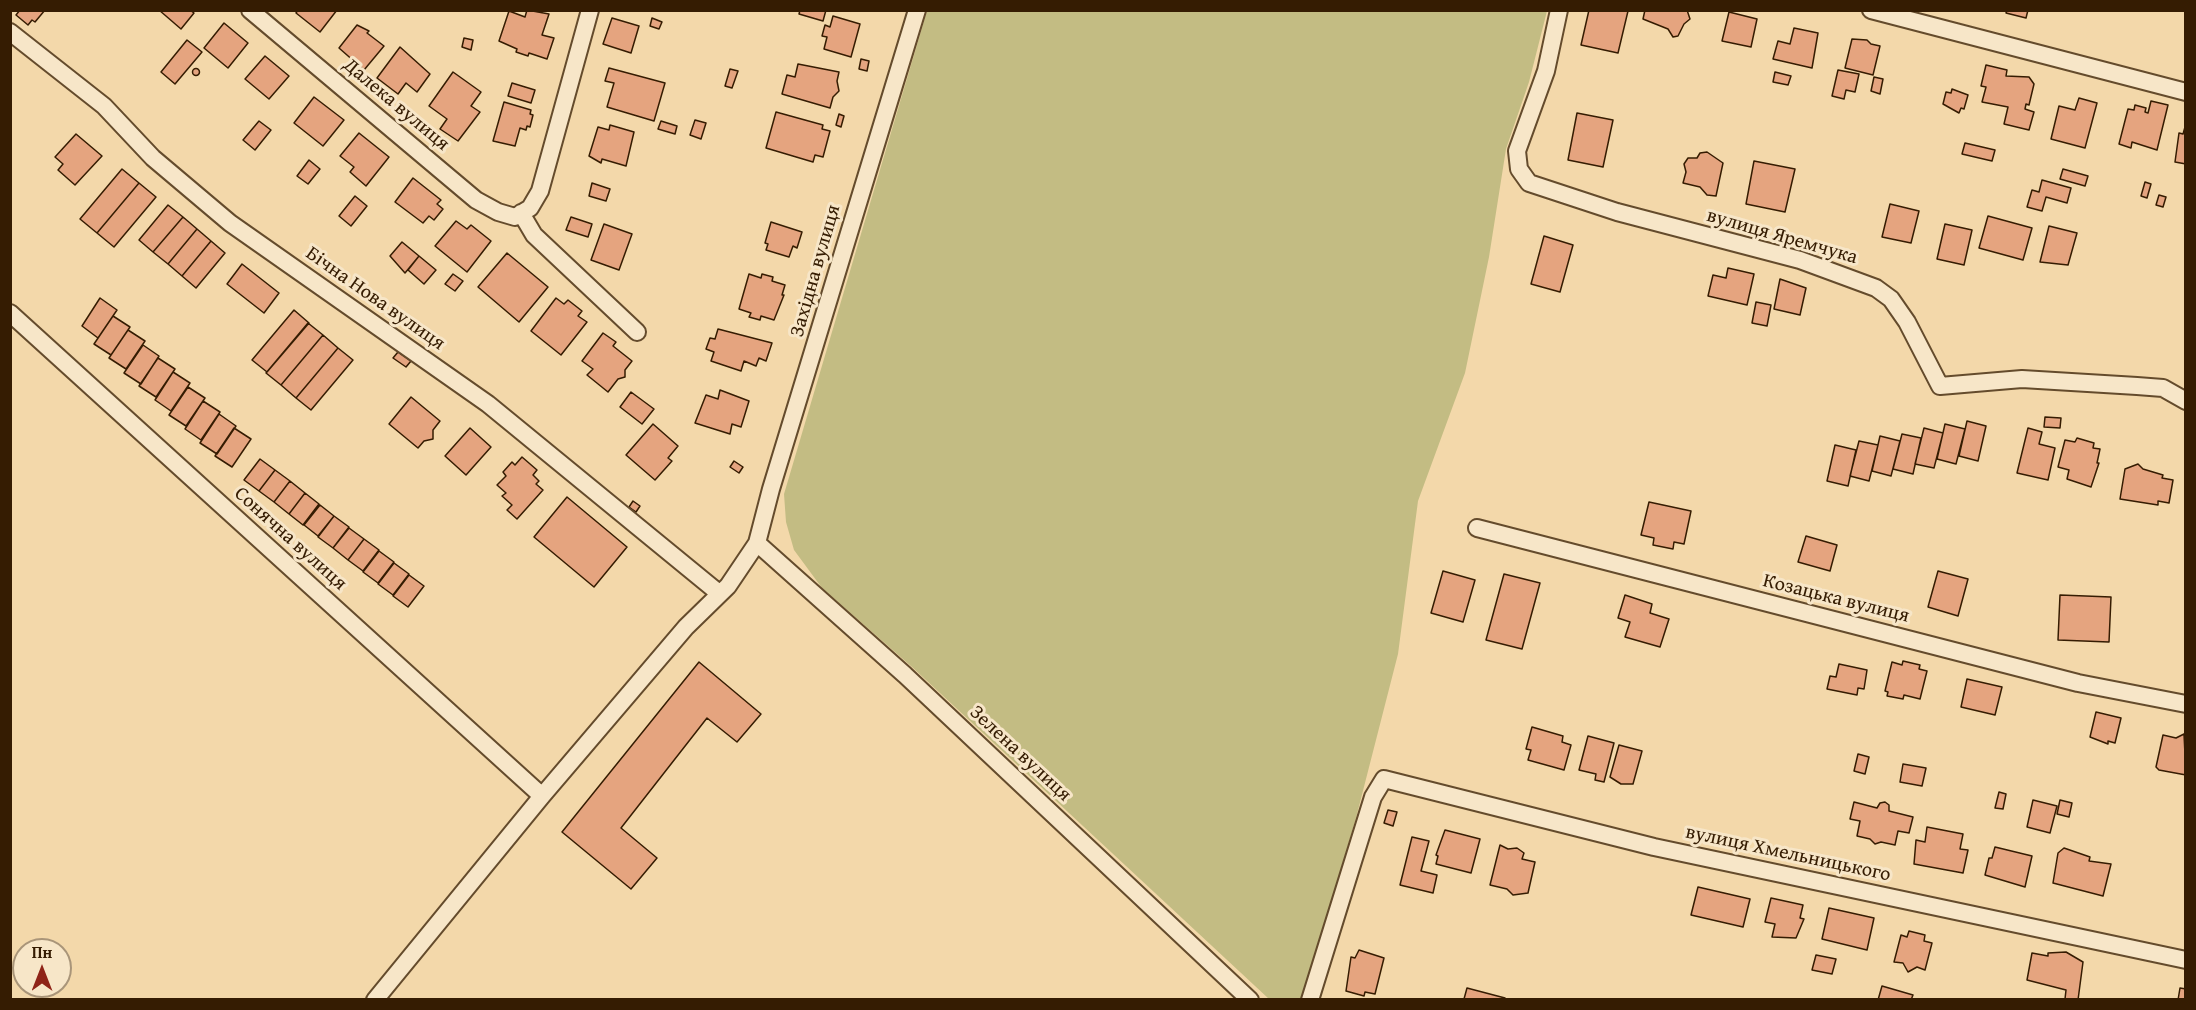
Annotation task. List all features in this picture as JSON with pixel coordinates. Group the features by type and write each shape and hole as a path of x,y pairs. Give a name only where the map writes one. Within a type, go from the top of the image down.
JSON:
{"street":[{"name":"Далека вулиця","path":"250,10 476,200 498,212 515,217 521,213"},
{"path":"590,10 540,191 530,208 521,213 534,235 638,332"},
{"name":"Західна вулиця","path":"757,543 771,489 916,10"},
{"name":"вулиця Яремчука","path":"1559,10 1546,71 1517,151 1519,169 1529,183 1617,212 1800,260 1876,288 1892,299 1907,322 1940,386 2022,378 2163,388 2186,401"},
{"path":"1871,10 2186,92"},
{"name":"Бічна Нова вулиця","path":"10,32 104,105 153,158 230,223 488,404 720,594"},
{"name":"Сонячна вулиця","path":"10,313 542,796"},
{"name":"Козацька вулиця","path":"1478,528 2078,683 2186,704"},
{"path":"375,999 418,951 542,796 686,627 720,594 757,543"},
{"name":"Зелена вулиця","path":"757,543 905,675 1250,999"},
{"name":"вулиця Хмельницького","path":"1310,999 1373,797 1384,779 1654,847 2186,960"}],"shaded area":[{"path":"927,11 1547,11 1529,82 1506,149 1489,257 1465,373 1418,501 1398,654 1356,818 1302,999 1269,999 912,667 822,588 794,550 786,522 784,494"}],"building":[{"path":"20,10 45,10 35,22 32,20 28,25 16,15"},
{"path":"159,10 190,10 194,13 181,29"},
{"path":"298,10 337,10 320,32 296,13"},
{"path":"527,10 549,14 542,35 554,38 547,59 529,53 528,56 516,52 517,49 499,41 509,11 525,17"},
{"path":"800,10 826,10 823,21 799,14"},
{"path":"1589,10 1628,11 1618,53 1581,45"},
{"path":"1645,10 1687,10 1690,19 1684,24 1678,36 1673,37 1668,29 1643,19"},
{"path":"2007,10 2028,10 2026,18 2006,13"},
{"path":"1729,12 1757,19 1751,47 1722,41"},
{"path":"833,16 860,24 851,57 824,49 827,37 822,36 825,25 830,27"},
{"path":"612,18 639,26 631,53 603,44"},
{"path":"652,18 662,22 659,29 650,26"},
{"path":"224,23 248,43 228,68 204,48"},
{"path":"357,25 369,31 367,33 384,46 364,70 339,48"},
{"path":"1794,28 1818,33 1812,68 1773,59 1778,41 1790,44"},
{"path":"464,38 473,40 471,50 462,47"},
{"path":"1852,39 1867,40 1871,44 1880,46 1873,75 1845,68"},
{"path":"187,40 202,52 175,84 161,72"},
{"path":"400,47 430,74 417,92 406,83 398,94 377,78"},
{"path":"265,56 289,76 269,99 245,79"},
{"path":"861,59 869,61 867,71 859,69"},
{"path":"798,64 839,72 837,81 839,91 833,97 830,108 782,94 787,75 795,77"},
{"path":"1986,65 2007,70 2006,76 2029,77 2034,84 2029,105 2026,104 2025,109 2034,112 2029,130 2004,124 2008,107 1982,102 1986,87 1981,86"},
{"path":"196,68 200,72 196,76 192,72"},
{"path":"609,68 665,83 654,121 607,107 614,83 605,81"},
{"path":"730,69 738,71 732,88 725,86"},
{"path":"1838,70 1859,74 1855,92 1846,90 1844,99 1832,96"},
{"path":"453,72 481,92 471,106 480,112 458,141 440,129 447,119 429,106"},
{"path":"1775,72 1791,76 1788,85 1773,82"},
{"path":"1874,77 1883,79 1880,94 1871,91"},
{"path":"512,83 535,90 531,103 508,96"},
{"path":"1952,89 1968,95 1964,109 1961,108 1959,113 1943,104 1946,92 1951,93"},
{"path":"314,97 344,120 323,146 294,123"},
{"path":"2079,98 2097,103 2085,148 2051,139 2059,106 2075,110"},
{"path":"2151,101 2168,105 2157,150 2132,142 2131,148 2119,144 2128,109 2134,110 2135,105 2146,108 2145,112 2148,113"},
{"path":"504,102 531,110 530,114 533,115 530,127 527,126 526,130 520,128 515,146 493,141"},
{"path":"776,112 823,125 822,129 830,131 823,157 815,155 813,162 766,148"},
{"path":"1577,113 1613,120 1603,167 1568,160"},
{"path":"839,114 844,116 841,127 836,125"},
{"path":"695,120 706,123 701,139 690,135"},
{"path":"259,121 271,130 255,150 243,140"},
{"path":"661,121 677,126 675,134 658,129"},
{"path":"610,125 634,132 626,166 602,159 601,163 589,156 598,127 609,130"},
{"path":"2185,127 2186,164 2175,162 2179,133 2183,134"},
{"path":"359,133 389,157 366,186 350,172 354,167 340,156"},
{"path":"76,134 102,156 75,185 58,170 63,164 55,157"},
{"path":"1965,143 1995,150 1992,161 1962,154"},
{"path":"1707,152 1723,163 1716,196 1707,195 1700,187 1683,183 1686,172 1684,164 1688,158 1697,158 1700,153"},
{"path":"309,160 320,169 308,184 297,176"},
{"path":"1754,161 1795,169 1785,212 1746,204"},
{"path":"122,169 139,183 97,233 80,219"},
{"path":"2063,169 2088,176 2085,186 2060,179"},
{"path":"413,178 441,200 437,204 443,209 434,220 429,216 423,223 395,202"},
{"path":"2042,180 2071,188 2067,203 2046,197 2042,211 2027,207 2032,190 2039,192"},
{"path":"2145,182 2151,184 2147,198 2141,196"},
{"path":"139,183 156,197 114,247 97,233"},
{"path":"592,183 610,189 606,201 589,196"},
{"path":"2159,195 2166,197 2163,207 2156,205"},
{"path":"355,196 367,206 351,226 339,216"},
{"path":"1890,204 1919,211 1911,243 1882,237"},
{"path":"168,205 183,217 153,252 139,240"},
{"path":"1988,216 2032,228 2023,260 1979,248"},
{"path":"183,217 197,229 168,264 153,252"},
{"path":"571,217 592,224 588,237 566,230"},
{"path":"456,221 467,229 471,225 491,241 467,272 435,246"},
{"path":"771,222 802,232 797,248 793,246 789,257 766,250 768,244 765,243"},
{"path":"604,224 632,234 619,270 591,260"},
{"path":"1945,224 1972,230 1964,265 1937,259"},
{"path":"2049,226 2077,233 2068,265 2040,262"},
{"path":"197,229 211,241 182,276 168,264"},
{"path":"1544,236 1573,245 1560,292 1531,284"},
{"path":"211,241 225,253 196,288 182,276"},
{"path":"402,242 419,256 405,273 390,256"},
{"path":"507,253 548,287 519,322 478,287"},
{"path":"419,256 436,270 424,284 408,270"},
{"path":"242,264 279,293 264,313 227,284"},
{"path":"1728,268 1754,274 1747,305 1708,296 1713,275 1726,278"},
{"path":"453,274 463,281 455,291 445,284"},
{"path":"749,274 761,278 762,274 773,277 772,281 785,285 782,295 784,295 774,320 761,316 760,320 749,317 751,313 739,309"},
{"path":"1780,279 1806,288 1800,315 1774,309"},
{"path":"100,298 117,310 98,338 82,326"},
{"path":"556,298 564,304 568,300 582,311 578,316 587,322 561,355 531,331"},
{"path":"1756,302 1771,305 1767,326 1752,323"},
{"path":"294,310 309,323 267,372 252,360"},
{"path":"113,316 130,327 111,355 94,344"},
{"path":"308,323 323,335 281,385 266,373"},
{"path":"718,329 772,343 766,361 759,358 756,366 744,361 741,371 711,361 714,352 706,349 710,338 715,339"},
{"path":"128,330 145,341 126,369 109,358"},
{"path":"603,333 616,342 613,346 632,361 625,370 625,377 618,379 608,392 587,375 593,369 582,361"},
{"path":"323,335 338,348 296,398 281,385"},
{"path":"143,345 159,356 141,384 124,373"},
{"path":"338,348 353,360 311,410 296,398"},
{"path":"398,352 411,361 406,367 393,358"},
{"path":"158,358 175,369 156,397 139,386"},
{"path":"173,372 190,383 171,411 155,400"},
{"path":"188,387 205,398 186,426 169,415"},
{"path":"720,390 749,401 741,427 732,424 730,434 695,423 706,395 718,399"},
{"path":"631,392 654,409 642,424 620,407"},
{"path":"411,397 440,421 433,430 433,439 424,441 418,448 389,424"},
{"path":"203,401 220,412 201,440 185,429"},
{"path":"219,414 236,426 217,454 200,443"},
{"path":"2045,417 2061,418 2060,428 2044,427"},
{"path":"1967,421 1986,426 1978,461 1959,456"},
{"path":"653,424 678,446 668,458 672,461 655,480 626,455"},
{"path":"1945,424 1965,429 1956,464 1937,459"},
{"path":"234,428 251,439 232,467 215,456"},
{"path":"470,428 491,447 466,475 445,456"},
{"path":"1924,428 1943,433 1934,468 1915,464"},
{"path":"2028,428 2042,432 2039,444 2055,448 2048,480 2017,473"},
{"path":"1902,434 1921,438 1913,474 1893,469"},
{"path":"1880,436 1900,441 1891,476 1872,471"},
{"path":"2077,438 2094,443 2093,448 2100,449 2097,463 2099,463 2091,487 2067,479 2069,470 2058,467 2065,440 2075,442"},
{"path":"1859,441 1878,445 1869,481 1850,476"},
{"path":"1835,445 1856,450 1848,486 1827,481"},
{"path":"522,457 537,470 533,475 539,481 536,484 543,490 517,519 507,510 512,505 502,496 506,493 497,485 506,476 503,472 512,462 515,465"},
{"path":"260,459 275,470 259,491 244,480"},
{"path":"734,461 743,467 739,473 730,467"},
{"path":"2138,464 2143,469 2163,475 2162,478 2173,480 2169,503 2158,501 2158,505 2120,499 2125,469"},
{"path":"275,470 290,481 274,502 259,491"},
{"path":"290,481 305,493 289,514 274,502"},
{"path":"305,493 319,504 303,525 289,514"},
{"path":"567,497 627,547 594,587 534,537"},
{"path":"633,501 640,506 636,512 629,507"},
{"path":"1649,502 1691,511 1684,544 1674,542 1673,549 1653,545 1654,538 1641,535"},
{"path":"320,505 334,516 318,536 304,525"},
{"path":"334,516 349,527 333,548 318,537"},
{"path":"349,528 364,539 348,560 333,548"},
{"path":"1806,536 1837,545 1830,571 1798,562"},
{"path":"364,539 379,550 363,571 348,560"},
{"path":"379,551 394,562 378,583 363,572"},
{"path":"394,563 409,574 393,595 378,584"},
{"path":"1443,571 1475,580 1463,622 1431,613"},
{"path":"1938,571 1968,579 1958,616 1928,607"},
{"path":"1504,574 1540,583 1522,649 1486,640"},
{"path":"409,575 424,586 408,607 393,596"},
{"path":"1625,595 1652,604 1650,613 1669,619 1660,647 1625,637 1630,622 1618,618"},
{"path":"2060,595 2111,597 2109,642 2058,640"},
{"path":"1903,661 1920,665 1919,669 1927,671 1920,699 1904,695 1903,699 1887,696 1888,692 1885,691 1892,662 1902,665"},
{"path":"699,662 761,714 737,742 707,718 621,828 657,858 631,889 562,832"},
{"path":"1839,664 1867,670 1864,689 1858,688 1857,695 1827,689 1830,676 1836,677"},
{"path":"1967,679 2002,687 1995,715 1961,707"},
{"path":"2096,712 2121,718 2115,743 2108,741 2108,744 2090,737"},
{"path":"1532,727 1563,736 1562,742 1571,745 1564,770 1528,760 1531,750 1526,749"},
{"path":"2184,734 2186,775 2159,770 2156,767 2163,735 2176,738"},
{"path":"1588,736 1614,743 1604,782 1595,780 1596,774 1579,770"},
{"path":"1619,745 1642,751 1633,784 1621,784 1610,777"},
{"path":"1858,754 1869,757 1865,774 1854,771"},
{"path":"1903,764 1926,768 1922,786 1900,782"},
{"path":"1999,792 2006,794 2003,809 1995,808"},
{"path":"2033,800 2057,806 2050,833 2027,827"},
{"path":"2060,800 2072,803 2069,817 2057,814"},
{"path":"1854,802 1877,808 1880,803 1885,802 1889,805 1889,811 1913,817 1909,833 1898,831 1895,845 1881,842 1875,844 1870,839 1857,836 1860,821 1850,819"},
{"path":"1388,810 1397,812 1393,826 1384,823"},
{"path":"1927,827 1963,834 1960,849 1968,850 1963,873 1914,864 1916,840 1925,842"},
{"path":"1445,830 1480,839 1471,873 1436,864 1438,856 1436,855"},
{"path":"1412,837 1429,841 1421,871 1437,875 1433,893 1400,885"},
{"path":"1500,845 1508,849 1517,848 1524,853 1522,859 1535,862 1528,893 1513,895 1507,889 1490,885"},
{"path":"1995,847 2032,856 2025,887 1985,875 1989,858 1992,858"},
{"path":"2064,848 2090,857 2089,861 2111,864 2103,896 2053,883 2058,853"},
{"path":"1698,887 1750,899 1743,927 1691,915"},
{"path":"1771,898 1803,905 1800,918 1804,919 1796,938 1772,937 1775,924 1765,922"},
{"path":"1829,908 1874,918 1867,950 1822,939"},
{"path":"1909,931 1925,935 1924,941 1932,943 1925,970 1917,967 1908,972 1903,963 1894,962 1901,935 1907,937"},
{"path":"1359,950 1384,958 1375,994 1365,992 1364,996 1346,991 1351,957 1355,958"},
{"path":"2066,952 2083,962 2078,1000 2065,999 2066,990 2027,980 2032,953 2048,956 2048,953"},
{"path":"1816,955 1836,959 1832,974 1812,970"},
{"path":"1882,986 1913,995 1911,1000 1878,1000"},
{"path":"1467,988 1505,998 1505,1000 1460,1000 1464,999"},
{"path":"2180,988 2186,989 2186,1000 2178,1000"}]}
